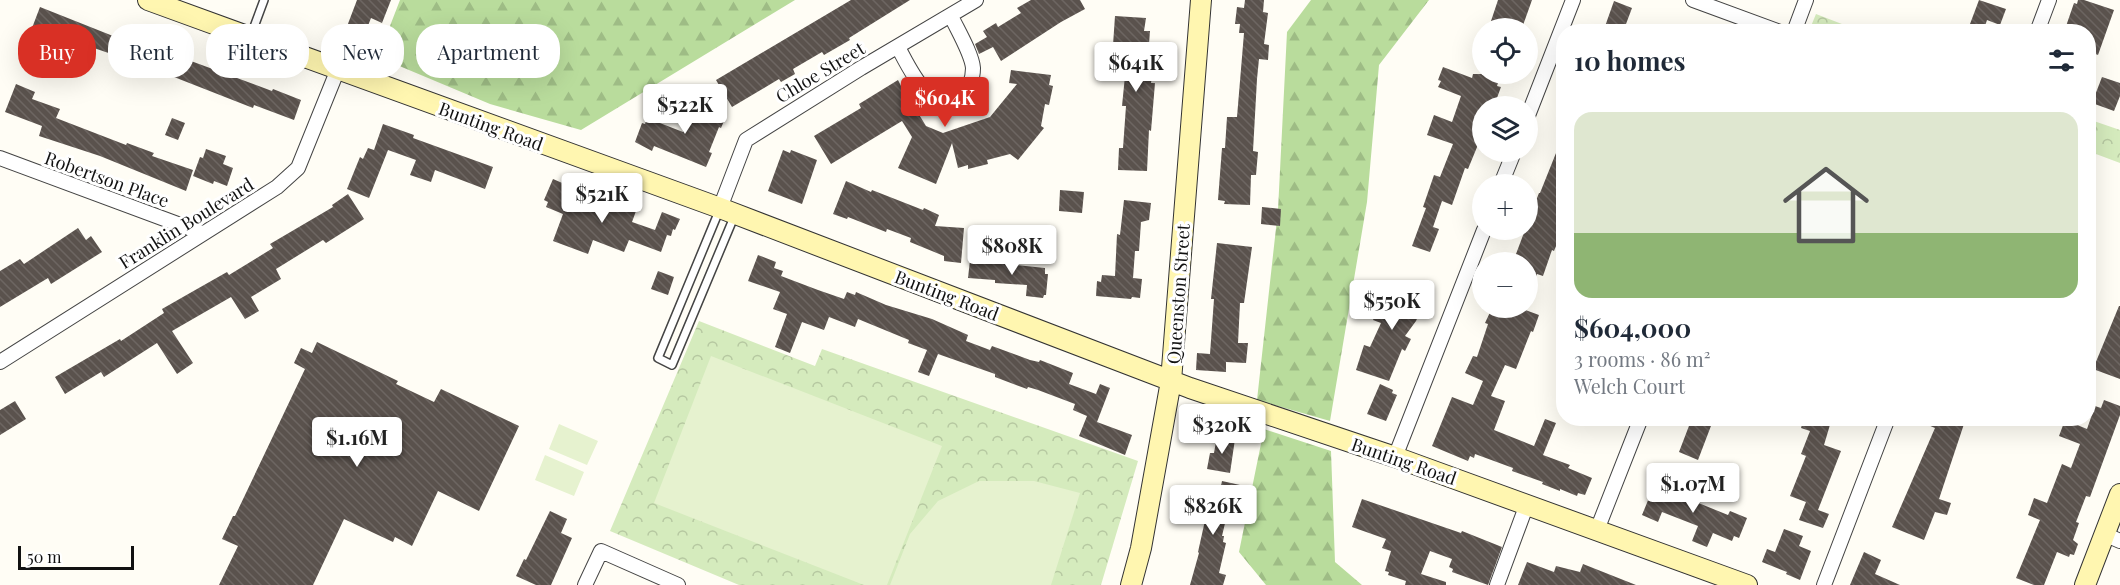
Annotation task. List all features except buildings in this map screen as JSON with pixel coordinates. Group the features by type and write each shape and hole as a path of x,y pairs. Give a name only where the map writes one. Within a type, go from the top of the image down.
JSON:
{"main road":[{"name":"Queenston Street","path":"1131,585 1141,548 1171,381 1201,0"},
{"name":"Bunting Road","path":"158,2 216,24"},
{"name":"Bunting Road","path":"363,78 727,211 1171,381 1395,457 1747,585"},
{"path":"2085,585 2112,538 2120,494"}],"street":[{"name":"Chloe Street","path":"727,211 746,140 976,0"},
{"path":"1564,24 1573,0"},
{"path":"1693,0 1758,24"},
{"path":"1797,24 1806,0"},
{"path":"2040,24 2049,0"},
{"path":"898,47 921,87 934,98 946,101 957,98 971,83 973,66 951,16"},
{"path":"1536,96 1556,44"},
{"name":"Franklin Boulevard","path":"0,362 277,187 298,168 334,78"},
{"name":"Robertson Place","path":"0,158 202,233"},
{"path":"1395,457 1480,240"},
{"path":"1597,530 1638,426"},
{"path":"1824,585 1885,426"},
{"path":"1497,585 1527,504"},
{"path":"585,585 601,551 678,585"}],"lane":[{"path":"255,24 264,0"},
{"path":"727,211 672,365 658,358 727,211"}],"green space":[{"path":"400,0 795,0 581,130 490,104 428,78 560,78 560,24 416,24 416,73 404,68 404,24 391,24"},
{"path":"1311,0 1429,0 1379,65 1367,202 1330,421 1257,400 1278,210 1287,32"},
{"path":"1816,14 1842,24 1812,24"},
{"path":"2096,122 2120,130 2120,163 2096,154"},
{"path":"699,321 815,366 822,349 1138,461 1101,585 739,585 610,531"},
{"path":"711,356 942,446 887,585 864,585 654,503"},
{"path":"559,424 598,441 587,465 549,449"},
{"path":"1264,429 1331,451 1335,562 1362,585 1266,585 1239,552"},
{"path":"545,455 584,472 574,496 535,480"},
{"path":"979,481 1034,481 1080,493 1051,585 890,585 910,534 938,501"}]}
